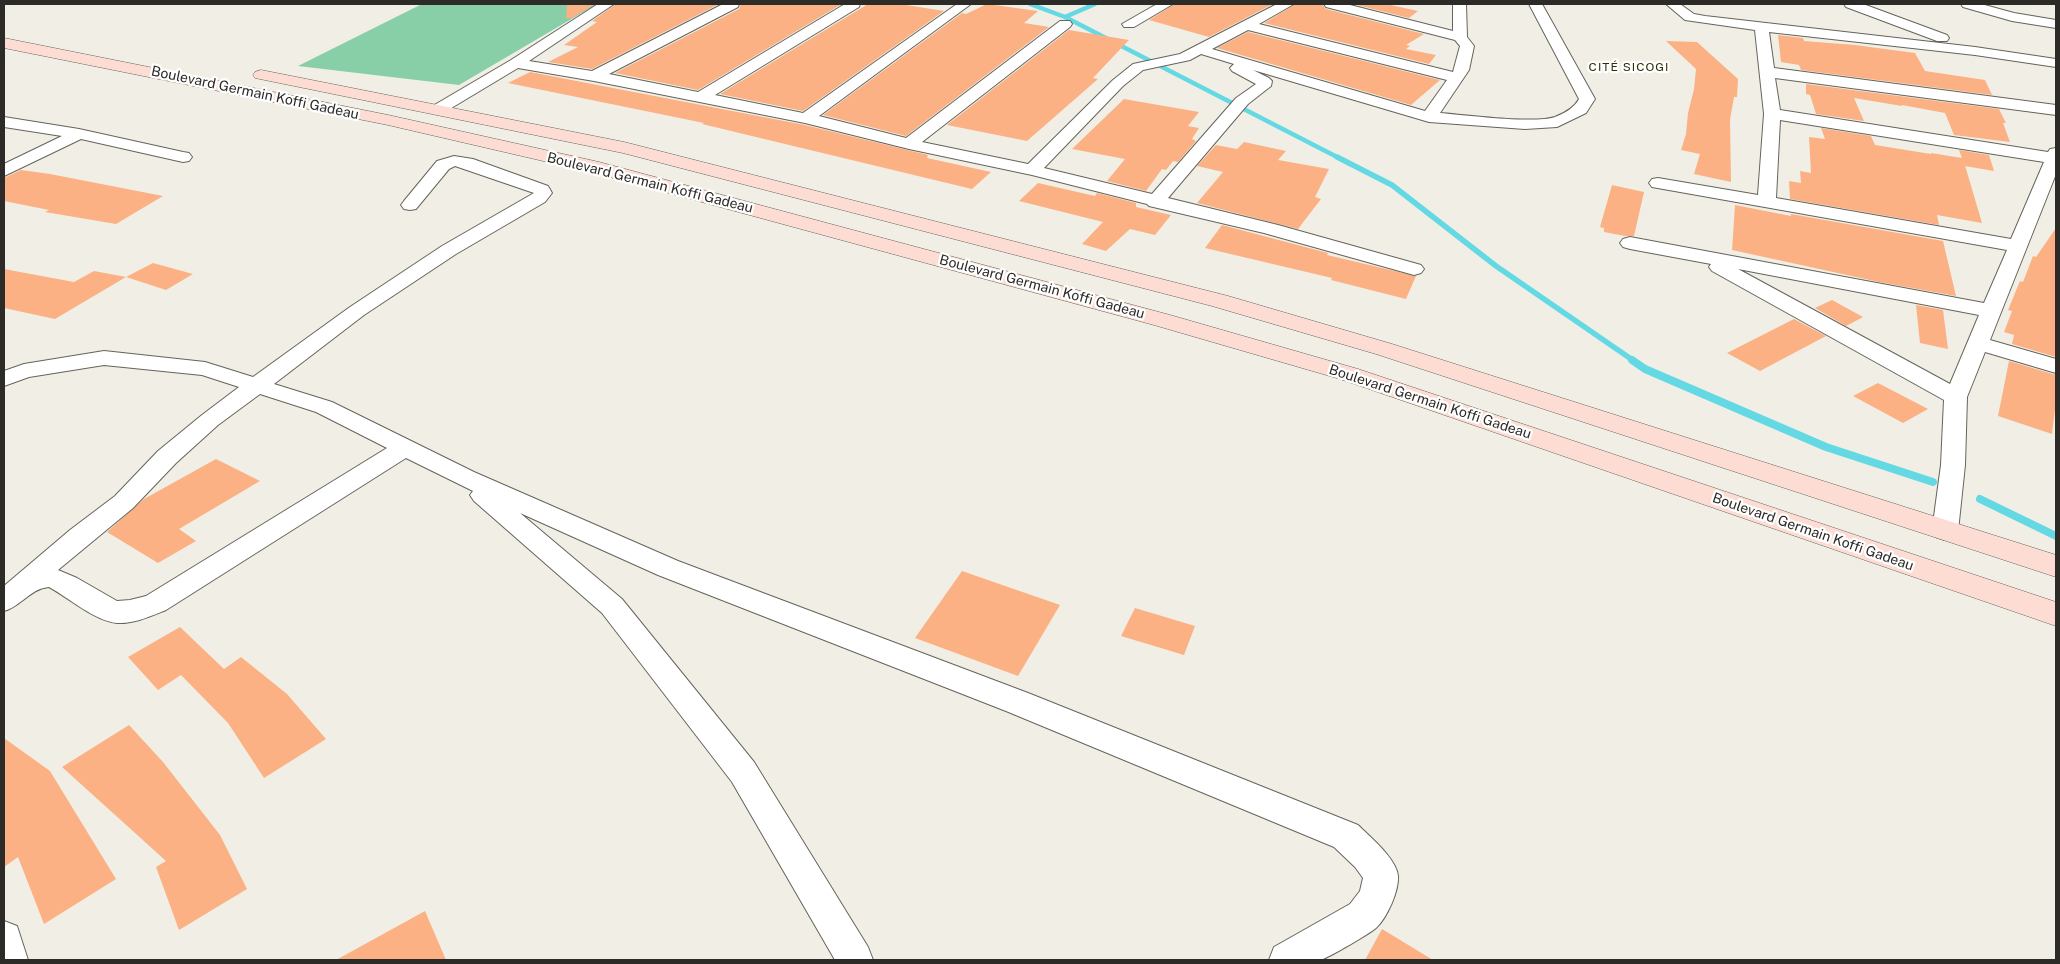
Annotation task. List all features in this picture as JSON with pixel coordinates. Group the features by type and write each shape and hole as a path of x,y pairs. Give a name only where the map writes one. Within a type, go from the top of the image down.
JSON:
{"main road":[{"name":"Boulevard Germain Koffi Gadeau","path":"4,29 309,84 624,148 1220,301 1384,348 2056,566"},
{"name":"Boulevard Germain Koffi Gadeau","path":"4,43 388,120 599,168 1162,320 1368,380 2056,614"}],"street":[{"path":"437,110 516,63 607,4"},
{"path":"594,76 733,4"},
{"path":"701,96 854,4"},
{"path":"806,118 965,4"},
{"path":"1129,24 1166,4"},
{"path":"1032,170 1118,83 1138,67 1193,53 1287,4"},
{"path":"1331,4 1460,37 1467,46 1462,70 1429,117"},
{"path":"1460,4 1460,37"},
{"path":"1193,53 1429,117 1525,124 1557,122 1580,110 1587,99 1536,4"},
{"path":"1672,4 1690,17 1975,51 2056,63"},
{"path":"1851,4 1975,51"},
{"path":"1968,4 2012,17 2056,24"},
{"path":"909,144 1065,24"},
{"path":"1246,25 1456,78"},
{"path":"1762,27 1772,114 1767,202"},
{"path":"1155,202 1237,106 1263,86 1264,81 1243,70 1193,53"},
{"path":"516,63 701,96 806,118 909,144 1032,170 1155,202 1271,229 1414,269"},
{"path":"1767,72 2056,110"},
{"path":"1772,114 2055,155 1956,397 1953,465 1945,531"},
{"path":"4,122 79,134 183,157"},
{"path":"4,171 79,134"},
{"path":"12,594 79,537 124,502 167,457 210,420 357,311 449,250 539,198 544,193 542,190 504,176 467,163 454,161 443,165 410,205"},
{"path":"1658,183 2019,246"},
{"path":"1630,243 1991,311"},
{"path":"1700,256 1956,397"},
{"path":"1978,343 2056,366"},
{"path":"4,379 24,371 104,358 205,369 324,407 465,478 668,568 1017,702 1346,836 1368,856 1381,875 1376,898 1363,916 1287,960"},
{"path":"12,594 36,578 52,576 113,612 134,611 156,603 405,448"},
{"path":"465,478 612,606 743,772 856,960"},
{"path":"4,938 10,960"}],"green space":[{"path":"422,4 597,4 459,85 298,66"}],"building":[{"path":"567,4 595,4 572,18 566,18"},
{"path":"616,4 719,4 592,69 548,62 578,47 564,45 597,22 592,21"},
{"path":"741,4 840,5 698,90 615,73 739,9"},
{"path":"868,4 900,4 944,11 803,111 720,94"},
{"path":"987,4 1038,11 1024,23 1049,27 906,136 823,115 962,13 966,14"},
{"path":"1175,4 1273,4 1209,37 1149,20"},
{"path":"1296,4 1322,4 1326,9 1424,34 1406,45 1410,46 1406,49 1436,55 1429,64 1264,23"},
{"path":"1353,4 1386,4 1418,11 1409,18"},
{"path":"1069,30 1129,40 1093,78 1098,79 1027,141 947,125"},
{"path":"1248,32 1440,80 1411,105 1217,48"},
{"path":"1778,35 1803,38 1804,41 1855,45 1915,53 1925,71 1985,80 1992,95 1801,70 1799,65 1781,62"},
{"path":"1666,41 1697,42 1738,79 1737,97 1734,97 1730,120 1731,182 1694,174 1700,154 1681,150 1686,134 1696,69"},
{"path":"530,72 805,125 928,155 927,158 991,172 972,189 702,124 704,123 508,83"},
{"path":"1806,84 1999,109 2006,123 2003,123 2010,142 1954,135 1945,113 1854,98 1864,121 1816,114 1810,95 1806,94"},
{"path":"1124,99 1199,112 1188,126 1199,128 1192,139 1196,141 1178,162 1173,161 1166,170 1162,169 1146,191 1107,181 1125,159 1072,149"},
{"path":"1821,128 1871,136 1875,145 1931,154 1962,158 1959,150 1989,155 1994,171 1965,166 1982,223 1937,215 1939,225 1790,199 1789,181 1801,183 1800,171 1811,173 1809,137 1825,139"},
{"path":"1244,142 1286,151 1278,160 1329,169 1315,197 1321,199 1298,229 1197,203 1223,172 1197,166 1216,145 1237,149"},
{"path":"21,170 163,196 116,224 45,212 49,210 4,201 4,178"},
{"path":"1038,183 1095,196 1097,193 1136,203 1136,207 1171,215 1155,235 1130,229 1106,251 1082,244 1103,222 1019,201"},
{"path":"1612,185 1644,192 1634,236 1604,232 1604,228 1600,227"},
{"path":"1735,205 1943,241 1956,296 1879,282 1732,250"},
{"path":"1222,225 1328,253 1327,255 1416,276 1406,299 1331,280 1332,278 1205,248"},
{"path":"2056,228 2056,357 2012,344 2014,335 2004,332 2012,311 2008,310 2020,281 2023,282 2033,256 2036,257"},
{"path":"153,263 193,274 166,290 126,277"},
{"path":"4,269 74,282 94,271 126,277 55,319 4,308"},
{"path":"1832,300 1863,317 1846,326 1815,308"},
{"path":"1916,305 1943,310 1948,349 1920,343"},
{"path":"1794,319 1826,336 1760,371 1727,353"},
{"path":"2009,361 2056,375 2056,402 2052,434 1998,416"},
{"path":"1878,383 1928,409 1903,423 1853,396"},
{"path":"216,459 260,481 179,529 196,541 158,563 107,532 144,499"},
{"path":"962,571 1060,605 1018,676 915,638"},
{"path":"1135,608 1195,626 1184,655 1121,636"},
{"path":"180,627 224,669 241,657 287,694 326,739 264,778 228,723 181,675 158,690 128,657"},
{"path":"129,725 163,762 220,835 247,889 179,930 156,867 166,861 62,767"},
{"path":"4,738 50,771 116,879 44,924 18,857 4,867"},
{"path":"425,911 446,960 336,960"},
{"path":"1382,929 1433,960 1365,960"}],"waterway":[{"path":"1030,4 1065,17"},
{"path":"1065,17 1095,4"},
{"path":"1065,17 1339,158"},
{"path":"1337,157 1392,185 1496,266 1634,361"},
{"path":"1632,360 1645,369 1826,447 1933,482"},
{"path":"1980,499 2056,536"}],"district":[{"name":"CITÉ SICOGI","path":"1629,67"}]}
